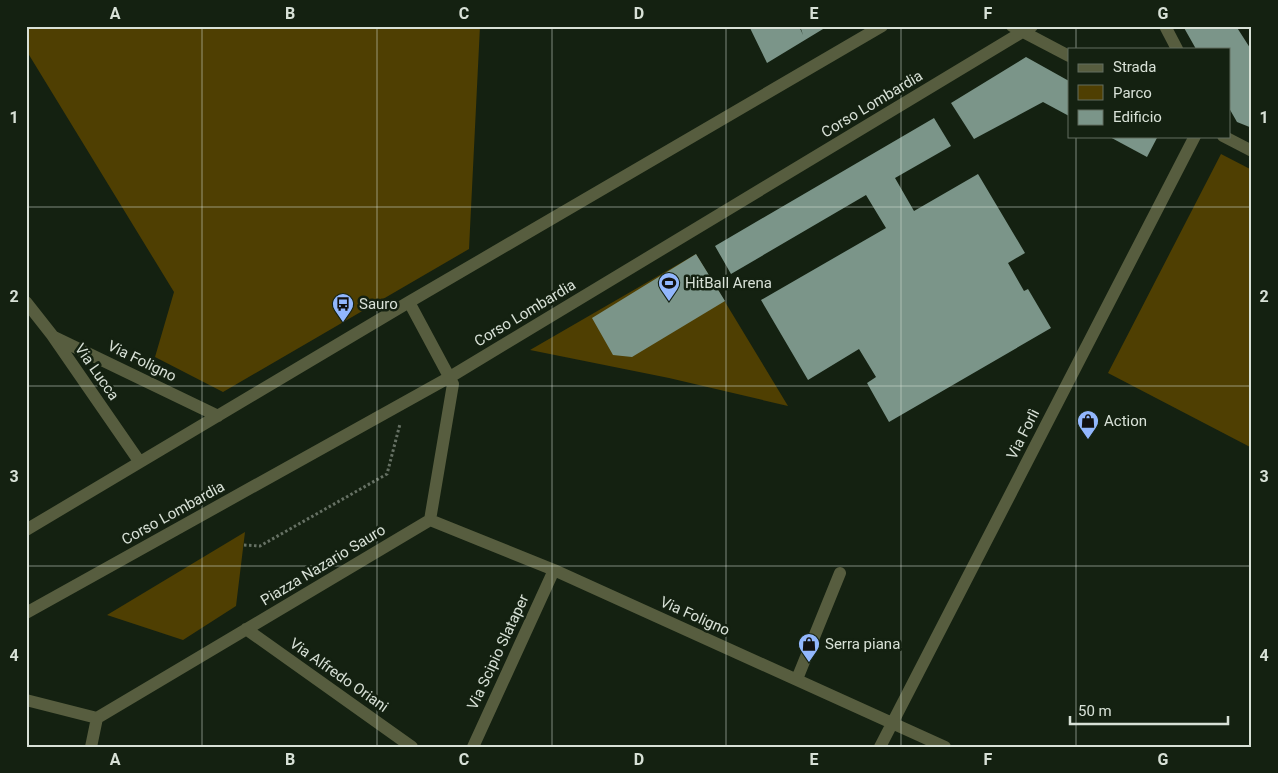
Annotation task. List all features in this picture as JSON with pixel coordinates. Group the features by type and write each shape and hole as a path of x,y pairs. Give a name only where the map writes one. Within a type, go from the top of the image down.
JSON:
{"street":[{"path":"26,530 409,302 882,26"},
{"path":"1165,26 1176,48"},
{"path":"1022,28 1068,55"},
{"name":"Corso Lombardia","path":"26,613 450,377 1022,28"},
{"name":"Via Forlì","path":"880,747 1194,138"},
{"path":"1226,138 1252,151"},
{"name":"Via Lucca","path":"26,302 139,461"},
{"path":"409,302 453,384 430,520"},
{"name":"Via Foligno","path":"52,336 218,416"},
{"name":"Via Foligno","path":"430,520 554,570 945,747"},
{"name":"Piazza Nazario Sauro","path":"97,718 430,520"},
{"name":"Via Scipio Slataper","path":"473,747 554,570"},
{"path":"797,679 840,573"},
{"name":"Via Alfredo Oriani","path":"246,629 412,747"},
{"path":"26,700 97,718 91,747"}],"path":[{"path":"244,545 260,546 387,474 406,401"}],"green space":[{"path":"26,26 480,26 469,249 223,392 155,357 174,292 26,50"},
{"path":"1221,154 1252,170 1252,448 1108,373"},
{"name":"HitBall Arena","path":"696,254 788,406 669,378 530,350"},
{"path":"245,532 236,606 183,640 107,615"}],"building":[{"path":"749,26 799,26 803,35 800,26 828,26 767,63"},
{"path":"1183,26 1236,26 1252,51 1252,128 1237,122 1230,110 1230,48 1195,48"},
{"path":"1026,57 1068,80 1068,115 1043,102 974,139 951,103"},
{"path":"934,118 951,146 895,178 914,211 978,174 1025,253 1008,263 1024,291 1028,289 1051,328 889,422 867,383 876,377 859,349 808,380 761,300 886,228 866,195 731,274 715,246"},
{"path":"1112,138 1157,138 1147,157"},
{"path":"696,254 725,301 632,357 613,355 592,318"}],"place":[{"name":"HitBall Arena","path":"669,302"},
{"name":"Sauro","path":"343,323"},
{"name":"Action","path":"1088,440"},
{"name":"Serra piana","path":"809,663"}]}
